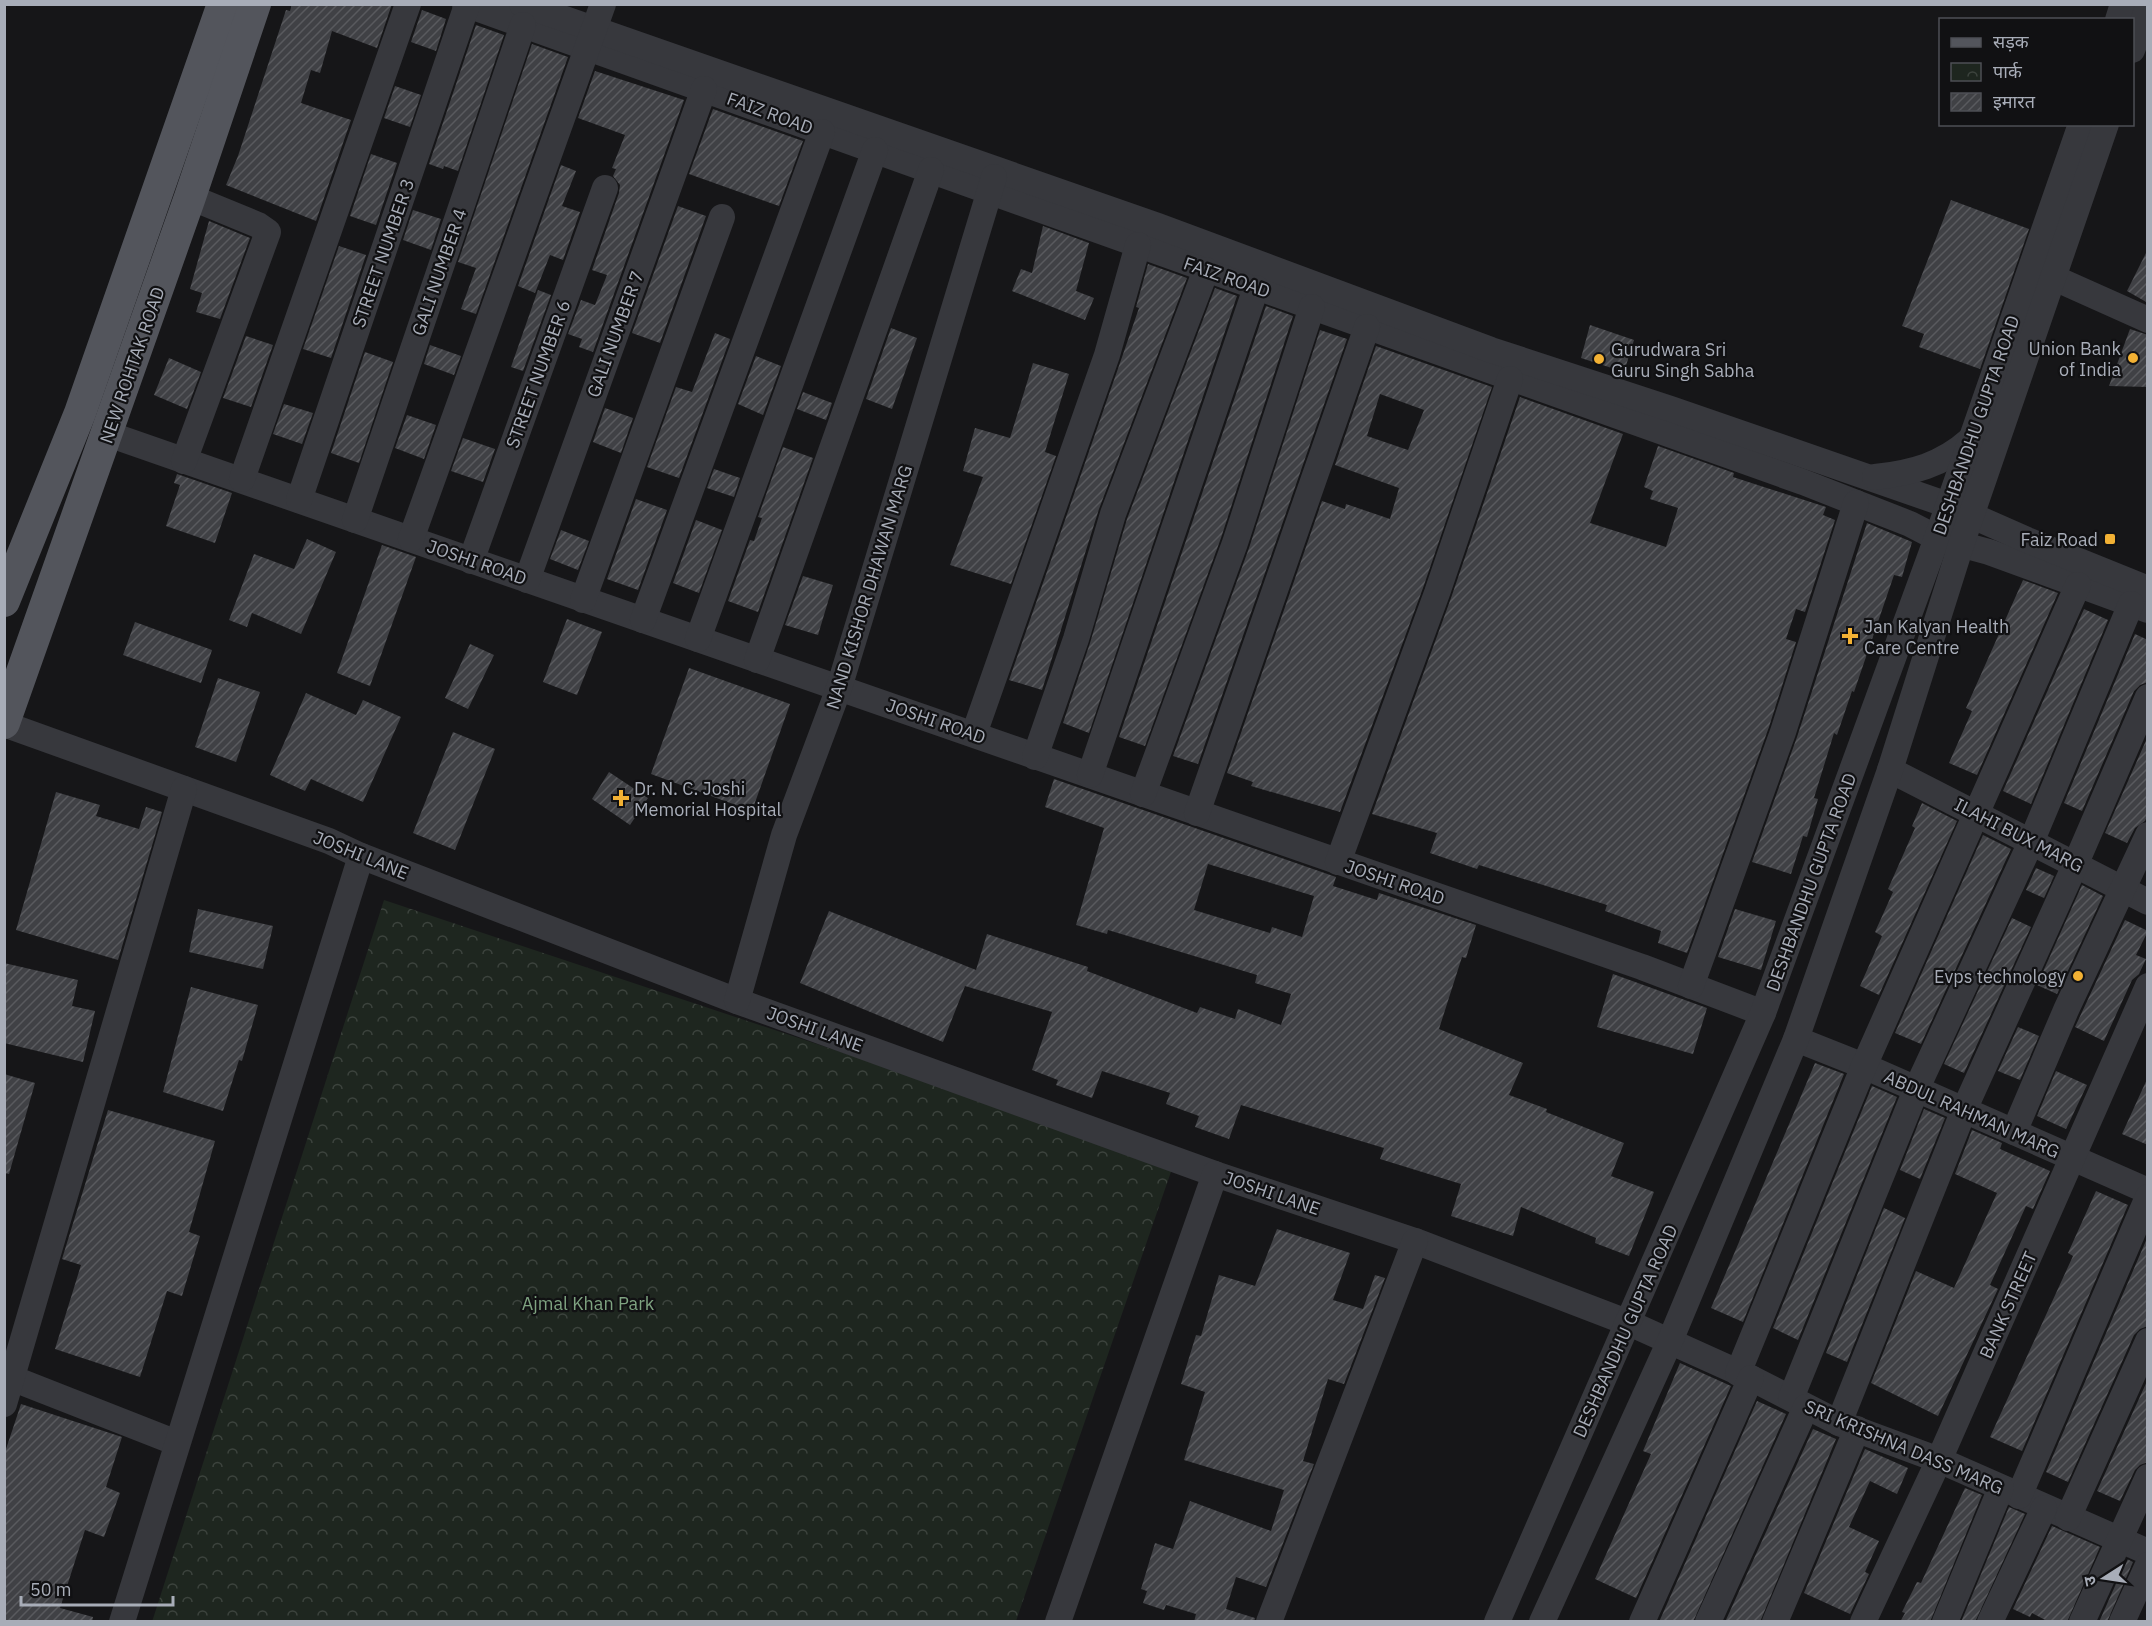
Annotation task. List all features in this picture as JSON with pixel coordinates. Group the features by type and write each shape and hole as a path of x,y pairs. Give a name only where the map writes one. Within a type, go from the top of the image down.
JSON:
{"main road":[{"name":"NEW ROHTAK ROAD","path":"4,601 14,551 80,413 223,4"},
{"name":"NEW ROHTAK ROAD","path":"4,723 108,434 255,4"}],"street":[{"path":"242,479 408,4"},
{"path":"411,539 603,4"},
{"name":"FAIZ ROAD","path":"466,5 522,15 590,38 704,89 930,170 993,182 1138,245 1856,503 1937,538 1989,552 2078,585 2142,601"},
{"name":"STREET NUMBER 3","path":"299,500 466,5"},
{"path":"2134,47 2148,8"},
{"name":"GALI NUMBER 4","path":"356,520 522,15"},
{"path":"590,38 993,182 1158,226 1491,350 1671,409 1948,505 2027,540 2142,601 1916,1090 1798,1402 1708,1622"},
{"name":"GALI NUMBER 7","path":"527,580 704,89"},
{"name":"DESHBANDHU GUPTA ROAD","path":"1497,1622 1763,1013 1937,538 2080,126"},
{"name":"DESHBANDHU GUPTA ROAD","path":"1542,1622 1670,1341 1796,1039 1890,770 1961,544 2105,126"},
{"path":"643,620 822,132"},
{"path":"698,639 875,150"},
{"path":"757,660 930,170"},
{"name":"NAND KISHOR DHAWAN MARG","path":"737,1001 784,835 839,688 993,182"},
{"name":"STREET NUMBER 6","path":"471,561 605,188"},
{"path":"184,461 268,232 258,225 190,197"},
{"path":"583,600 722,217"},
{"path":"974,734 1107,355 1138,245"},
{"path":"1035,757 1076,639 1113,514 1206,270"},
{"path":"2052,277 2148,320"},
{"path":"1090,776 1256,288"},
{"path":"1143,794 1235,543 1312,307"},
{"path":"1197,813 1367,327"},
{"path":"1338,862 1441,582 1510,378"},
{"name":"JOSHI ROAD","path":"108,434 974,734 1763,1013"},
{"path":"1870,478 1932,466 1955,454 1970,440"},
{"path":"1691,986 1783,732 1856,503"},
{"path":"1642,1622 1744,1376 1864,1066 2078,585"},
{"path":"1775,1622 1964,1110 2148,697"},
{"name":"JOSHI LANE","path":"4,723 329,842 737,1001 1215,1174 1415,1241 1629,1323"},
{"name":"ILAHI BUX MARG","path":"1890,770 2032,840 2148,902"},
{"path":"4,1404 9,1376 184,789"},
{"path":"2014,1132 2066,1010 2148,835"},
{"path":"122,1622 361,856"},
{"name":"BANK STREET","path":"1863,1622 1939,1460 2148,986"},
{"name":"ABDUL RAHMAN MARG","path":"1796,1039 1864,1066 2073,1160 2148,1191"},
{"path":"1058,1622 1215,1174"},
{"path":"1945,1622 2010,1492 2148,1197"},
{"path":"1269,1622 1415,1241"},
{"name":"SRI KRISHNA DASS MARG","path":"1629,1323 1848,1426 1939,1460 2148,1552"},
{"path":"2068,1518 2148,1341"},
{"path":"9,1376 177,1443"},
{"path":"2082,1622 2148,1477"},
{"path":"1990,1622 2044,1508"},
{"path":"2122,1622 2148,1565"}],"green space":[{"name":"Ajmal Khan Park","path":"384,900 1174,1163 1016,1621 152,1622"}],"building":[{"path":"292,4 392,4 377,48 332,31 320,73 311,70 301,103 351,120 316,221 226,185 238,156 286,10 290,11"},
{"path":"422,10 446,19 436,51 411,42"},
{"path":"476,25 504,35 458,171 444,166 443,169 429,164"},
{"path":"532,44 568,57 476,314 461,309 476,268 458,262"},
{"path":"595,71 684,100 593,352 579,347 582,339 568,334 581,300 595,305 607,275 592,270 619,193 620,185 613,176 616,169 612,168 625,135 578,118"},
{"path":"395,86 421,95 410,127 384,118"},
{"path":"713,109 803,141 779,206 689,174"},
{"path":"371,154 397,163 376,225 350,216"},
{"path":"561,165 576,171 562,206 580,212 563,260 550,255 535,293 518,286"},
{"path":"1951,200 2029,229 1980,369 1919,347 1924,334 1902,326"},
{"path":"678,206 706,216 660,343 632,333"},
{"path":"413,210 441,219 431,250 403,240"},
{"path":"209,221 250,238 220,319 196,312 202,293 190,289"},
{"path":"1043,226 1089,243 1076,291 1094,298 1085,320 1012,291 1021,269 1032,273"},
{"path":"339,246 366,255 331,358 303,349"},
{"path":"2148,249 2148,303 2127,291"},
{"path":"1148,264 1187,278 1099,509 1042,690 1009,680 1139,308 1136,307"},
{"path":"1215,288 1237,296 1089,733 1063,723 1090,643 1127,519"},
{"path":"538,290 551,295 523,371 511,367"},
{"path":"1266,306 1293,316 1221,538 1145,746 1119,737"},
{"path":"1590,325 1634,340 1624,372 1581,358"},
{"path":"891,328 917,338 892,409 866,399"},
{"name":"Union Bank of India","path":"2130,329 2148,335 2148,387 2109,386"},
{"path":"1320,330 1347,339 1198,764 1173,756 1249,548"},
{"path":"715,333 730,339 679,478 647,467 676,387 692,392"},
{"path":"246,336 273,345 251,407 223,398"},
{"path":"430,345 461,356 454,375 424,364"},
{"path":"1376,346 1492,387 1423,588 1340,812 1251,786 1253,782 1227,773 1322,501 1345,509 1346,504 1390,519 1399,488 1335,465","holes":["1380,394 1424,410 1408,450 1367,436"]},
{"path":"365,352 393,362 359,463 331,453"},
{"path":"756,356 781,366 763,415 738,404"},
{"path":"169,358 201,372 187,409 154,395"},
{"path":"1033,363 1069,374 1045,452 1056,456 1011,584 950,565 983,477 963,471 975,428 1010,438"},
{"path":"803,392 832,403 826,420 797,409"},
{"path":"1520,397 1623,434 1590,523 1666,547 1678,508 1650,499 1653,491 1644,487 1658,446 1734,473 1733,477 1826,507 1823,515 1835,520 1805,612 1796,609 1786,639 1796,642 1769,727 1687,953 1658,943 1661,931 1605,911 1607,905 1479,865 1477,869 1430,853 1437,833 1372,814 1451,598"},
{"path":"284,404 313,413 302,444 273,434"},
{"path":"605,408 633,418 621,453 593,442"},
{"path":"407,415 436,425 424,459 395,448"},
{"path":"463,438 495,449 483,482 451,471"},
{"path":"783,447 813,458 758,612 728,601 750,540 754,541 762,518 758,517"},
{"path":"714,469 740,478 734,497 707,488"},
{"path":"177,474 232,493 215,543 166,526 180,485 174,483"},
{"path":"636,499 667,510 638,590 607,579"},
{"path":"696,520 722,530 699,593 673,583"},
{"path":"1867,523 1912,542 1902,577 1894,575 1854,692 1852,691 1837,735 1834,733 1814,798 1818,799 1807,837 1803,836 1791,874 1752,862 1797,737"},
{"path":"561,530 589,541 578,570 550,559"},
{"path":"307,539 336,552 301,634 252,613 247,627 229,620 254,554 294,569"},
{"path":"382,545 416,557 370,686 337,673"},
{"path":"803,576 833,585 818,635 785,625"},
{"path":"2023,580 2058,593 1977,775 1949,763 1972,711 1966,708"},
{"path":"2084,609 2108,620 2031,804 2003,791"},
{"path":"567,619 602,632 577,695 543,682"},
{"path":"135,622 212,650 201,683 123,655"},
{"path":"2135,634 2148,640 2148,682 2140,685 2134,691 2082,811 2064,803"},
{"path":"470,644 494,655 468,709 445,698"},
{"path":"689,668 790,704 752,811 651,774"},
{"path":"218,678 260,692 236,762 195,747"},
{"path":"306,693 356,715 363,700 401,717 363,802 311,779 305,791 270,775"},
{"path":"453,732 495,749 455,850 413,833"},
{"path":"2148,736 2148,814 2145,821 2135,828 2127,843 2105,833"},
{"path":"609,772 648,798 630,825 592,799"},
{"path":"1054,779 1336,877 1333,886 1377,900 1379,893 1476,925 1466,958 1462,957 1439,1029 1523,1063 1509,1095 1624,1143 1611,1176 1654,1192 1629,1256 1595,1243 1596,1238 1521,1207 1513,1236 1451,1216 1461,1184 1380,1159 1384,1148 1241,1105 1229,1139 1195,1127 1199,1116 1166,1104 1170,1093 1102,1071 1092,1098 1056,1085 1058,1080 1032,1070 1052,1012 965,986 943,1042 800,983 829,911 976,970 987,934 1088,967 1087,971 1197,1013 1200,1007 1235,1019 1238,1009 1281,1025 1291,994 1255,983 1257,975 1108,930 1107,934 1076,925 1104,828 1045,807","holes":["1208,864 1314,896 1302,937 1272,927 1270,933 1194,910"]},
{"path":"56,792 100,805 96,816 139,829 146,807 162,812 118,960 16,930"},
{"path":"1922,803 1957,821 1879,995 1860,986 1882,936 1875,932 1893,892 1888,889 1915,828 1912,826"},
{"path":"1983,835 2011,849 1921,1044 1895,1033"},
{"path":"2036,868 2054,876 2044,898 2026,890"},
{"path":"2082,885 2103,896 2057,994 2037,985"},
{"path":"198,909 273,926 263,969 189,952"},
{"path":"1735,909 1776,921 1761,970 1718,957"},
{"path":"2012,918 2031,927 1964,1073 1944,1064"},
{"path":"2125,920 2148,931 2136,955 2146,959 2139,974 2132,980 2104,1041 2075,1027"},
{"path":"4,963 78,980 72,1006 95,1011 83,1062 4,1043"},
{"path":"1613,974 1707,1008 1693,1054 1597,1027"},
{"path":"191,987 258,1005 242,1061 239,1060 223,1111 163,1092"},
{"path":"2018,1027 2039,1036 2020,1080 1998,1071"},
{"path":"1815,1063 1844,1074 1743,1322 1711,1308"},
{"path":"2056,1071 2087,1085 2066,1129 2037,1116"},
{"path":"4,1074 35,1083 9,1174 4,1173"},
{"path":"2148,1077 2148,1145 2122,1134"},
{"path":"1872,1086 1897,1097 1798,1340 1773,1328"},
{"path":"1924,1109 1945,1118 1920,1179 1900,1170"},
{"path":"108,1110 215,1141 189,1232 200,1236 182,1296 167,1291 140,1377 55,1349 81,1265 62,1259"},
{"path":"1972,1130 2002,1143 2000,1149 2050,1171 2033,1209 2026,1206 1990,1285 1998,1289 1938,1416 1871,1383 1916,1271 1954,1288 1997,1193 1955,1174"},
{"path":"2096,1191 2128,1205 2022,1451 1990,1437 2073,1256 2068,1253"},
{"path":"1884,1208 1905,1218 1847,1362 1826,1353"},
{"path":"1277,1229 1350,1253 1333,1300 1363,1309 1375,1275 1385,1278 1344,1384 1328,1379 1303,1461 1314,1464 1266,1587 1236,1577 1226,1609 1255,1618 1254,1622 1194,1622 1196,1614 1166,1605 1164,1610 1143,1603 1147,1591 1141,1589 1155,1543 1173,1549 1190,1501 1271,1531 1284,1490 1184,1460 1205,1392 1181,1384 1196,1335 1201,1336 1219,1275 1255,1286"},
{"path":"2148,1236 2148,1326 2140,1329 2134,1335 2068,1482 2046,1472"},
{"path":"1680,1363 1731,1386 1636,1598 1595,1579 1651,1454 1643,1451"},
{"path":"2148,1379 2148,1462 2135,1470 2120,1501 2097,1491"},
{"path":"1757,1401 1786,1414 1693,1622 1659,1622"},
{"path":"21,1404 122,1437 106,1487 120,1493 104,1537 85,1530 60,1608 93,1617 92,1622 4,1622 4,1455"},
{"path":"1813,1429 1836,1439 1760,1622 1725,1622"},
{"path":"1865,1449 1908,1468 1897,1494 1870,1481 1849,1527 1879,1541 1865,1572 1869,1574 1850,1614 1804,1593"},
{"path":"1965,1488 1982,1495 1930,1622 1900,1622 1905,1613 1902,1612 1917,1582 1921,1583"},
{"path":"2009,1507 2025,1514 1975,1622 1961,1622"},
{"path":"2052,1526 2100,1547 2067,1622 2049,1622 2032,1613 2030,1617 2013,1609"},
{"path":"2127,1559 2133,1562 2107,1622 2099,1622"}],"place":[{"name":"Union Bank of India","path":"2133,358"},
{"name":"Gurudwara Sri Guru Singh Sabha","path":"1599,359"},
{"name":"Faiz Road","path":"2110,539"},
{"name":"Jan Kalyan Health Care Centre","path":"1850,636"},
{"name":"Dr. N. C. Joshi Memorial Hospital","path":"621,798"},
{"name":"Evps technology","path":"2078,976"}]}
